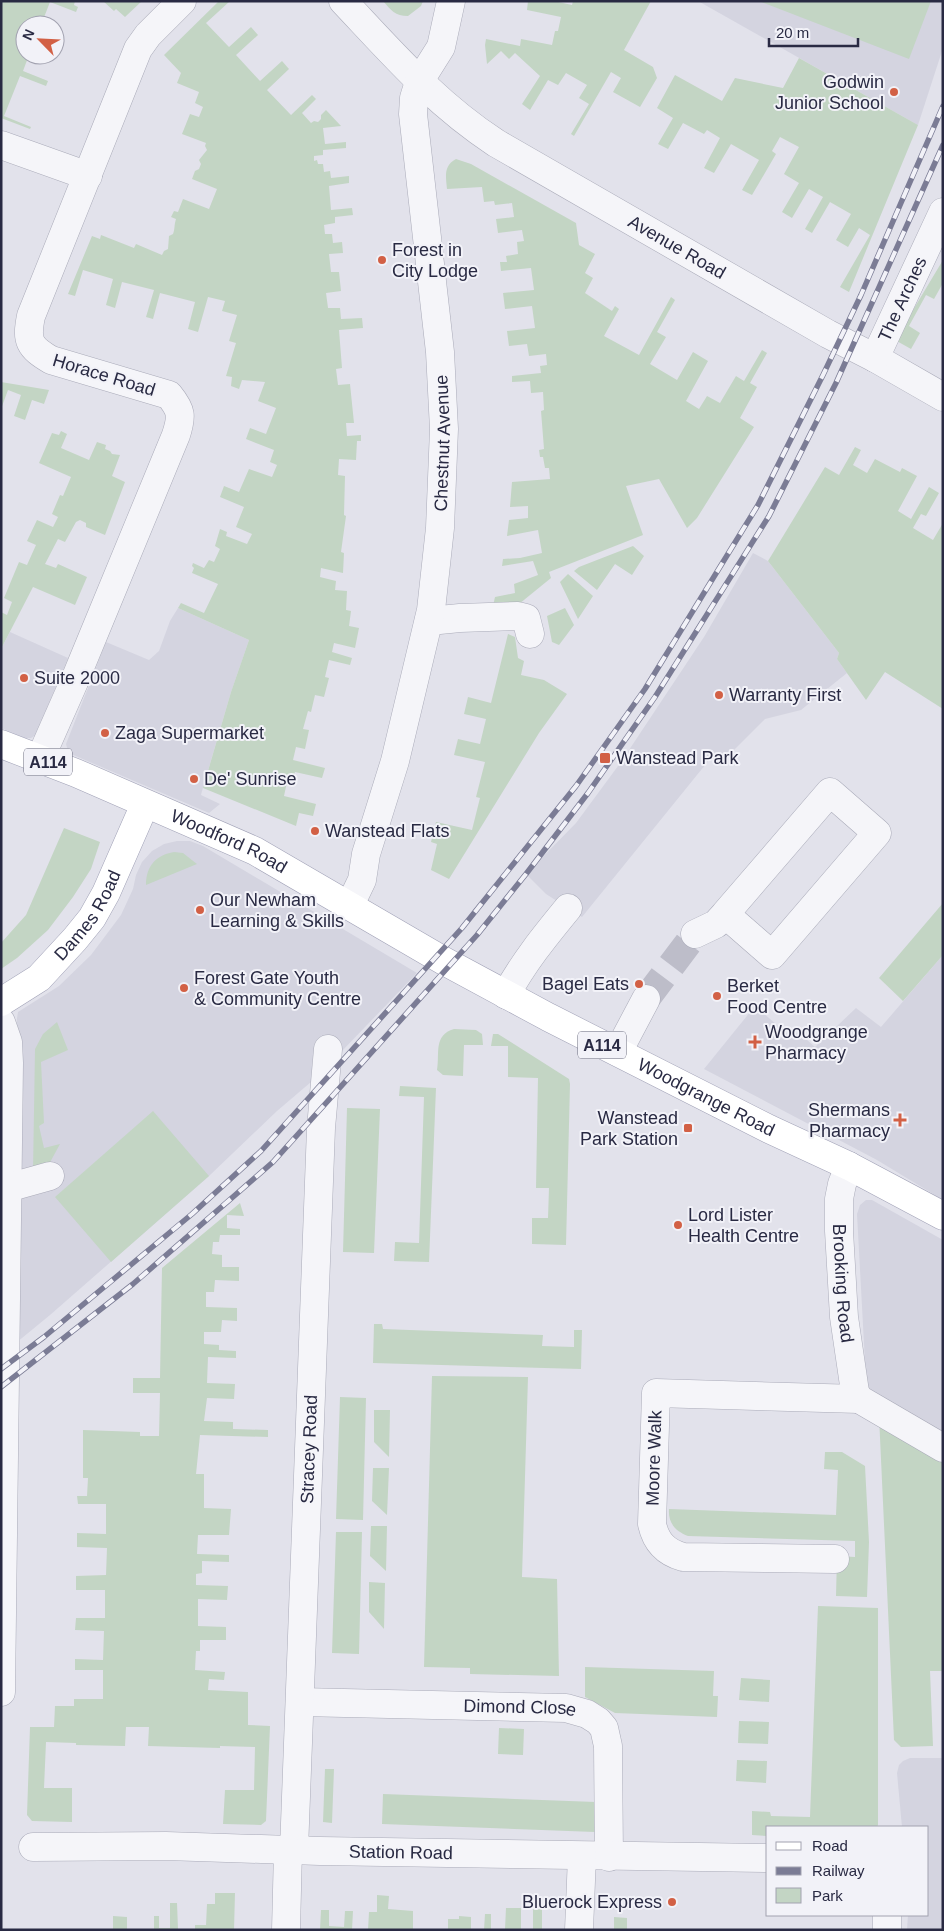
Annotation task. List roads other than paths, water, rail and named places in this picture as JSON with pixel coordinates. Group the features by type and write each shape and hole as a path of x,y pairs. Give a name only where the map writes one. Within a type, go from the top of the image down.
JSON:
{"main road":[{"name":"Woodford Road","path":"1,744 40,758 255,851 444,961"},
{"name":"Dames Road","path":"1,1002 39,978 92,918 106,893 145,804"},
{"name":"Woodgrange Road","path":"444,961 506,995 769,1129 849,1166 943,1216"}],"street":[{"name":"Horace Road","path":"40,758 99,622 181,420 178,407 169,395 51,360 38,352 30,343 28,331 31,316 138,49 148,35 182,1"},
{"path":"343,1 419,82"},
{"name":"Chestnut Avenue","path":"350,906 362,880 366,854 394,761 432,610 440,528 444,429 440,352 412,114 419,82 441,47 451,1"},
{"name":"Avenue Road","path":"419,82 469,125 496,143 820,330 875,358 943,397"},
{"path":"1,145 88,176"},
{"name":"The Arches","path":"875,358 943,212"},
{"path":"429,621 518,616 532,619"},
{"path":"695,934 716,924 830,792 877,833 772,955 725,914"},
{"path":"506,995 528,958 568,908"},
{"path":"618,1052 646,999"},
{"path":"1,1022 8,1042 9,1063 1,1692"},
{"name":"Stracey Road","path":"286,1930 300,1702 321,1128 328,1049"},
{"name":"Brooking Road","path":"849,1166 839,1199 839,1231 844,1317 853,1385 859,1399"},
{"path":"8,1188 50,1176"},
{"name":"Moore Walk","path":"835,1559 683,1557 666,1550 654,1534 652,1524 656,1393 859,1399"},
{"path":"859,1399 943,1448"},
{"name":"Dimond Close","path":"300,1702 566,1708 587,1714 604,1728 608,1746 609,1856"},
{"name":"Station Road","path":"33,1846 166,1846 582,1856 766,1858"},
{"path":"579,1930 582,1856"},
{"path":"886,1930 887,1916"}],"tunnel":[{"path":"646,999 695,934"}],"railway":[{"path":"1,1369 44,1337 192,1214 261,1151 462,928 576,786 645,689 758,505 861,295 943,106"},
{"path":"1,1387 133,1284 273,1162 477,935 588,793 655,697 769,516 836,383 943,145"}],"place":[{"name":"Godwin Junior School","path":"894,92"},
{"name":"Forest in City Lodge","path":"382,260"},
{"name":"Suite 2000","path":"24,678"},
{"name":"Warranty First","path":"719,695"},
{"name":"Zaga Supermarket","path":"105,733"},
{"name":"Wanstead Park","path":"605,758"},
{"name":"De' Sunrise","path":"194,779"},
{"name":"Wanstead Flats","path":"315,831"},
{"name":"Our Newham Learning & Skills","path":"200,910"},
{"name":"Bagel Eats","path":"639,984"},
{"name":"Forest Gate Youth & Community Centre","path":"184,988"},
{"name":"Berket Food Centre","path":"717,996"},
{"name":"Woodgrange Pharmacy","path":"755,1042"},
{"name":"Shermans Pharmacy","path":"900,1120"},
{"name":"Wanstead Park Station","path":"688,1128"},
{"name":"Lord Lister Health Centre","path":"678,1225"},
{"name":"Bluerock Express","path":"672,1902"}]}
